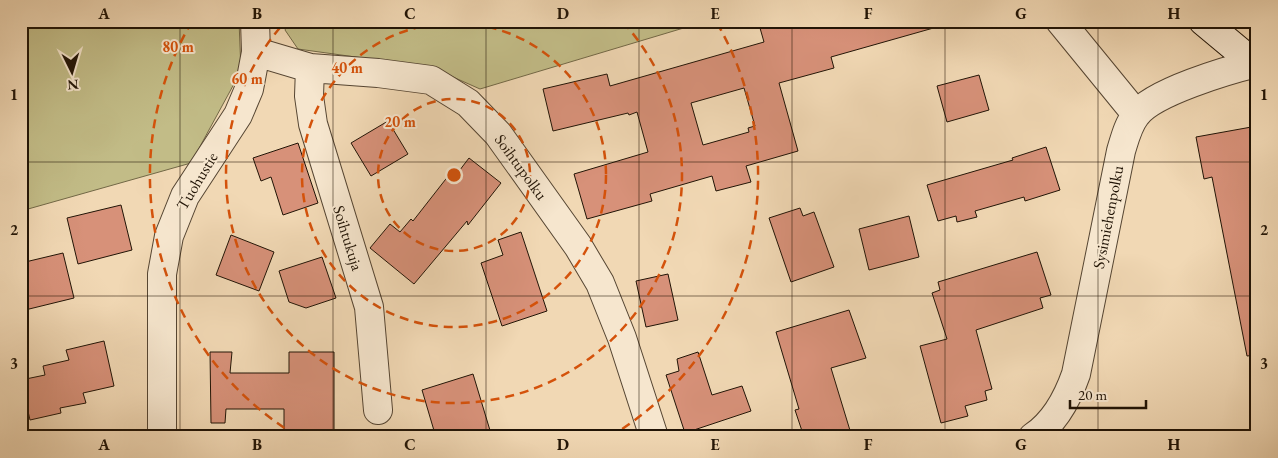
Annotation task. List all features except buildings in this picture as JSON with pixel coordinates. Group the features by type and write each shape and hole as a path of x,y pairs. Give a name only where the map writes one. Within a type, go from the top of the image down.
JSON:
{"street":[{"name":"Tuohustie","path":"162,437 162,274 169,236 185,196 238,115 248,89 256,52 255,21"},
{"path":"1060,21 1136,114"},
{"path":"1203,21 1256,64"},
{"name":"Soihtupolku","path":"256,52 310,68 378,73 431,80 468,103 498,134 578,246 600,283 622,338 654,437"},
{"name":"Sysimiehenpolku","path":"1033,437 1040,432 1069,393 1076,374 1121,151 1127,132 1136,114 1153,100 1177,89 1256,64"},
{"name":"Soihtukuja","path":"310,68 309,96 313,124 369,307 378,410"}],"shaded area":[{"path":"21,21 239,21 241,71 191,163 21,211"},
{"path":"289,21 707,21 480,89 444,73 370,59 298,49 285,30"}]}
